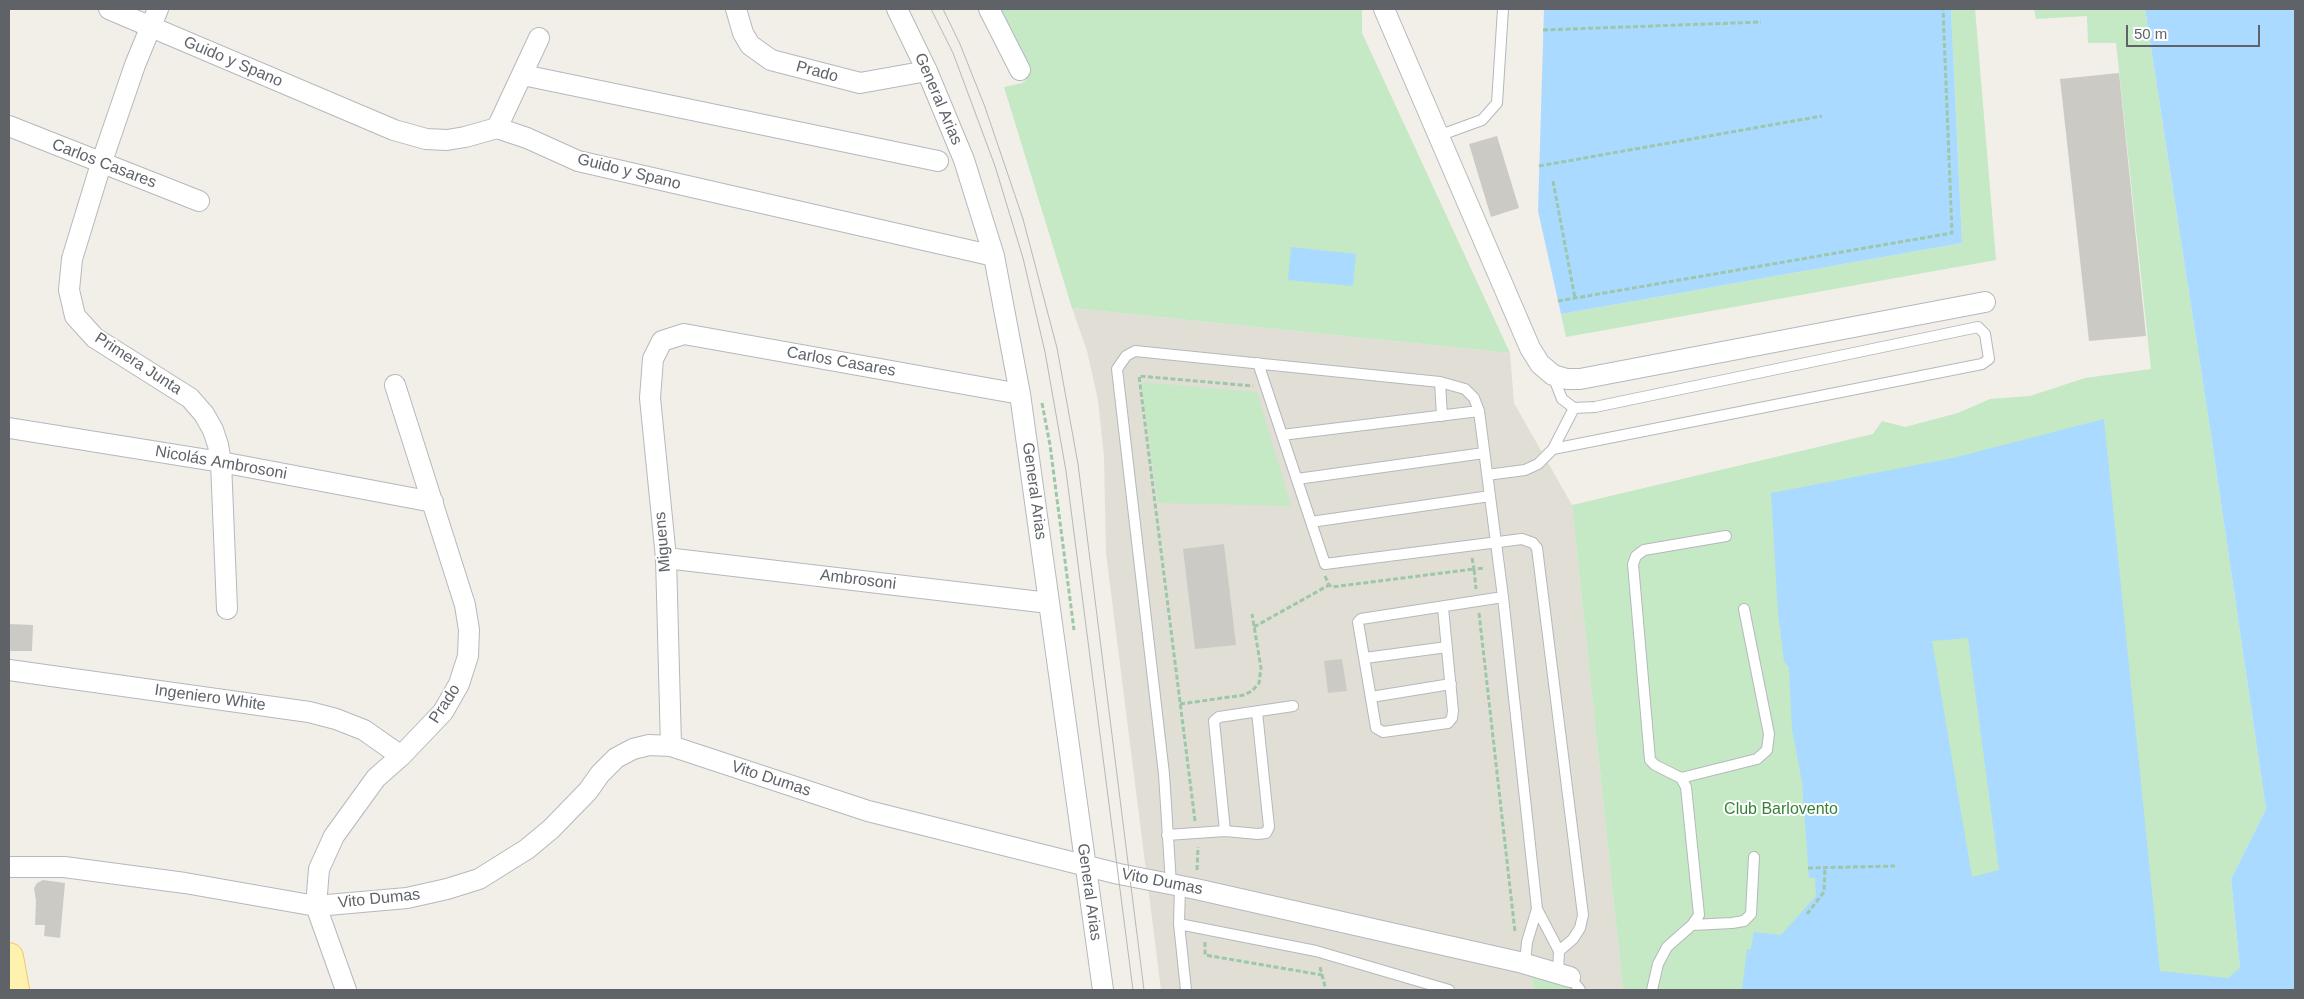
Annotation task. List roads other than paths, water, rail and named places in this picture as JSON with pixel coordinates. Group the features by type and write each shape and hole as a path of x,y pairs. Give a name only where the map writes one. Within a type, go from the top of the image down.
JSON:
{"main road":[{"path":"9,957 15,990"}],"street":[{"name":"Guido y Spano","path":"109,9 154,18 394,130 426,139 447,140 497,128 527,138 578,161 994,256"},
{"name":"Prado","path":"736,9 743,33 750,45 771,60 860,83 928,71"},
{"name":"General Arias","path":"897,9 928,71 964,160 994,256 1020,394 1103,990"},
{"path":"989,9 1020,70"},
{"path":"1384,9 1530,348 1540,364 1553,375 1567,379 1580,379 1985,302"},
{"name":"Primera Junta","path":"154,18 101,164 72,259 69,290 75,316 95,338 190,398 204,414 213,430 221,462 227,609"},
{"path":"497,128 540,38"},
{"path":"523,75 938,161"},
{"name":"Carlos Casares","path":"9,126 101,164 199,201"},
{"name":"Carlos Casares","path":"662,340 684,334 1020,394"},
{"name":"Miguens","path":"662,340 653,359 650,398 666,558 671,746"},
{"name":"Prado","path":"346,990 316,906 319,869 334,836 376,778 401,756 442,712 459,684 468,656 470,630 465,605 395,385"},
{"name":"Nicolás Ambrosoni","path":"9,428 221,462 433,502"},
{"name":"Ambrosoni","path":"666,558 1049,603"},
{"name":"Ingeniero White","path":"9,670 309,712 336,719 364,730 401,756"},
{"name":"Vito Dumas","path":"9,867 73,868 186,883 316,906 407,898 447,889 479,879 520,853 551,829 588,791 600,774 616,758 633,749 649,745 671,746 868,811 1119,874 1182,886 1522,963 1569,980"}],"lane":[{"path":"1438,136 1482,120 1497,103 1503,9"},
{"path":"1552,449 1982,364 1989,359 1985,334 1978,327 1596,407 1574,408 1562,399 1553,375"},
{"path":"1186,990 1179,924 1182,886 1167,835 1164,774 1117,369 1126,356 1135,351 1440,382 1465,389 1474,398 1479,411 1496,541 1538,909 1559,951 1569,980"},
{"path":"1258,364 1326,564 1522,539 1533,543 1537,548 1584,915 1580,928 1573,939 1559,951"},
{"path":"1440,382 1442,416"},
{"path":"1487,475 1525,470 1538,464 1552,449 1574,408"},
{"path":"1282,435 1479,411"},
{"path":"1297,479 1484,453"},
{"path":"1311,522 1490,496"},
{"path":"1652,990 1658,964 1667,947 1699,915 1686,787 1681,778 1655,765 1650,760 1633,564 1636,556 1644,550 1726,536"},
{"path":"1443,608 1453,711 1448,723 1383,732 1376,728 1358,622 1361,619 1443,608 1503,597"},
{"path":"1681,778 1757,760 1767,750 1769,734 1744,608"},
{"path":"1364,658 1447,647"},
{"path":"1371,697 1451,684"},
{"path":"1225,831 1214,721 1219,717 1293,706"},
{"path":"1167,835 1225,831 1266,833 1269,827 1257,712"},
{"path":"1692,924 1744,921 1751,914 1754,857"},
{"path":"1522,963 1538,909"},
{"path":"1179,924 1316,951 1449,990"}],"water":[{"path":"1544,9 1951,9 1962,243 1561,314 1538,211"},
{"path":"2145,9 2295,9 2295,990 1742,990 1747,949 1751,949 1754,932 1781,935 1816,896 1815,878 1809,878 1802,782 1792,729 1789,668 1784,661 1778,613 1771,493 1953,458 2104,419 2160,971 2228,978 2240,968 2231,879 2266,809 2210,428","holes":["1968,638 1999,870 1972,877 1932,641"]},
{"path":"1291,247 1356,254 1353,286 1288,280"}],"tram line":[{"path":"931,9 953,53 995,166 1023,258 1045,352 1066,471 1133,990"},
{"path":"943,9 960,44 985,107 1023,219 1057,348 1078,464 1144,990"}],"park label":[{"name":"Club Barlovento","path":"1781,810"}]}
